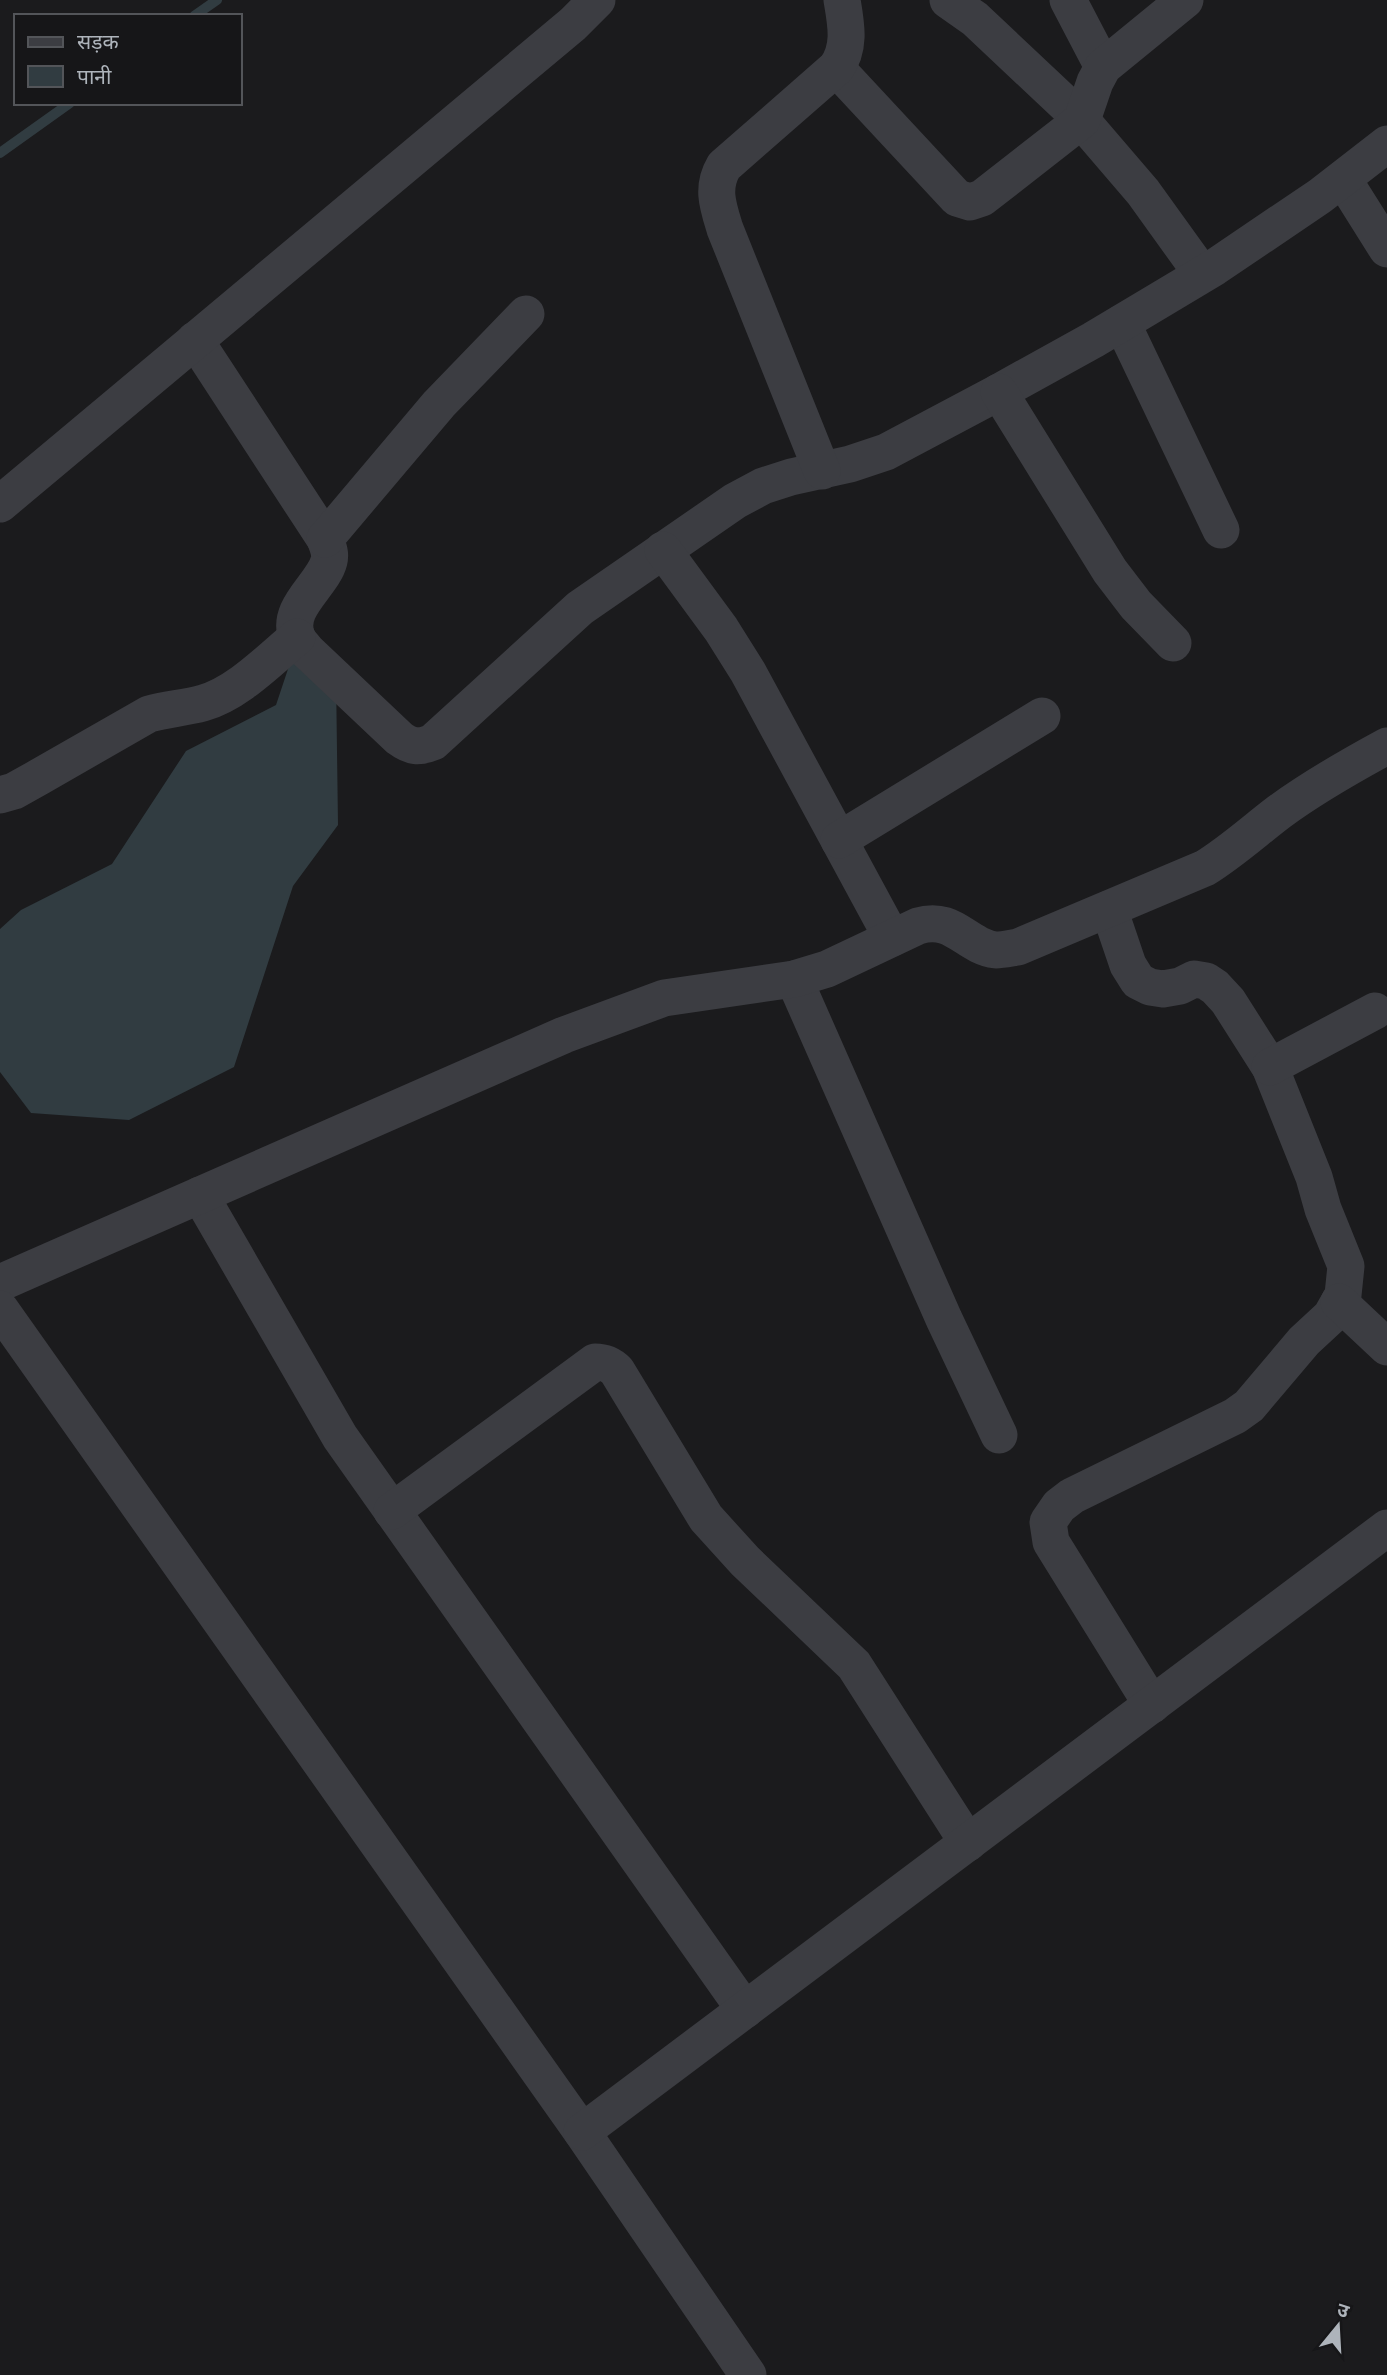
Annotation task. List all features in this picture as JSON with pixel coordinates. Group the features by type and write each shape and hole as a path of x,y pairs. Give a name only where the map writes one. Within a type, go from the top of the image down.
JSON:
{"street":[{"path":"0,504 573,24 597,0"},
{"path":"822,471 725,229 715,185 720,173 732,158 836,68 843,58 846,30 842,0"},
{"path":"948,0 975,19 1082,120 1143,192 1202,274"},
{"path":"1068,0 1102,67"},
{"path":"836,68 957,198 970,202 982,198 1082,120 1094,82 1102,67 1185,0"},
{"path":"195,340 325,539 330,552 329,564 299,607 295,623 297,637 307,651 399,738 409,745 421,748 433,742 580,608 735,501 763,486 886,452 999,392 1122,323 1202,274 1342,179 1387,144"},
{"path":"1342,179 1387,249"},
{"path":"325,539 439,404 526,314"},
{"path":"1122,323 1221,530"},
{"path":"999,392 1110,571 1136,605 1173,643"},
{"path":"663,551 721,629 748,672 892,938"},
{"path":"0,795 14,791 149,714 168,708 204,703 223,694 297,637"},
{"path":"839,840 1042,716"},
{"path":"0,1283 564,1035 664,998 794,979 827,969 931,922 946,924 983,946 997,950 1018,947 1205,868 1332,776 1387,746"},
{"path":"1109,909 1128,965 1138,981 1163,989 1180,986 1194,979 1206,981 1228,1001 1270,1067 1346,1266 1343,1295 1331,1316 1304,1341 1249,1406 1235,1416 1072,1496 1059,1506 1048,1522 1051,1542 1152,1705"},
{"path":"794,979 944,1319 999,1435"},
{"path":"1270,1067 1376,1011"},
{"path":"200,1195 340,1437 745,2010"},
{"path":"1339,1302 1387,1347"},
{"path":"0,1309 582,2132 748,2375"},
{"path":"392,1511 595,1362 611,1366 617,1370 706,1518 745,1561 854,1665 968,1843"},
{"path":"582,2132 1387,1528"}],"water":[{"path":"291,660 336,675 338,825 293,886 234,1067 129,1120 31,1113 0,1072 0,929 21,910 112,864 186,751 276,705"}],"waterway":[{"path":"197,14 217,0"},
{"path":"0,153 67,105"}]}
